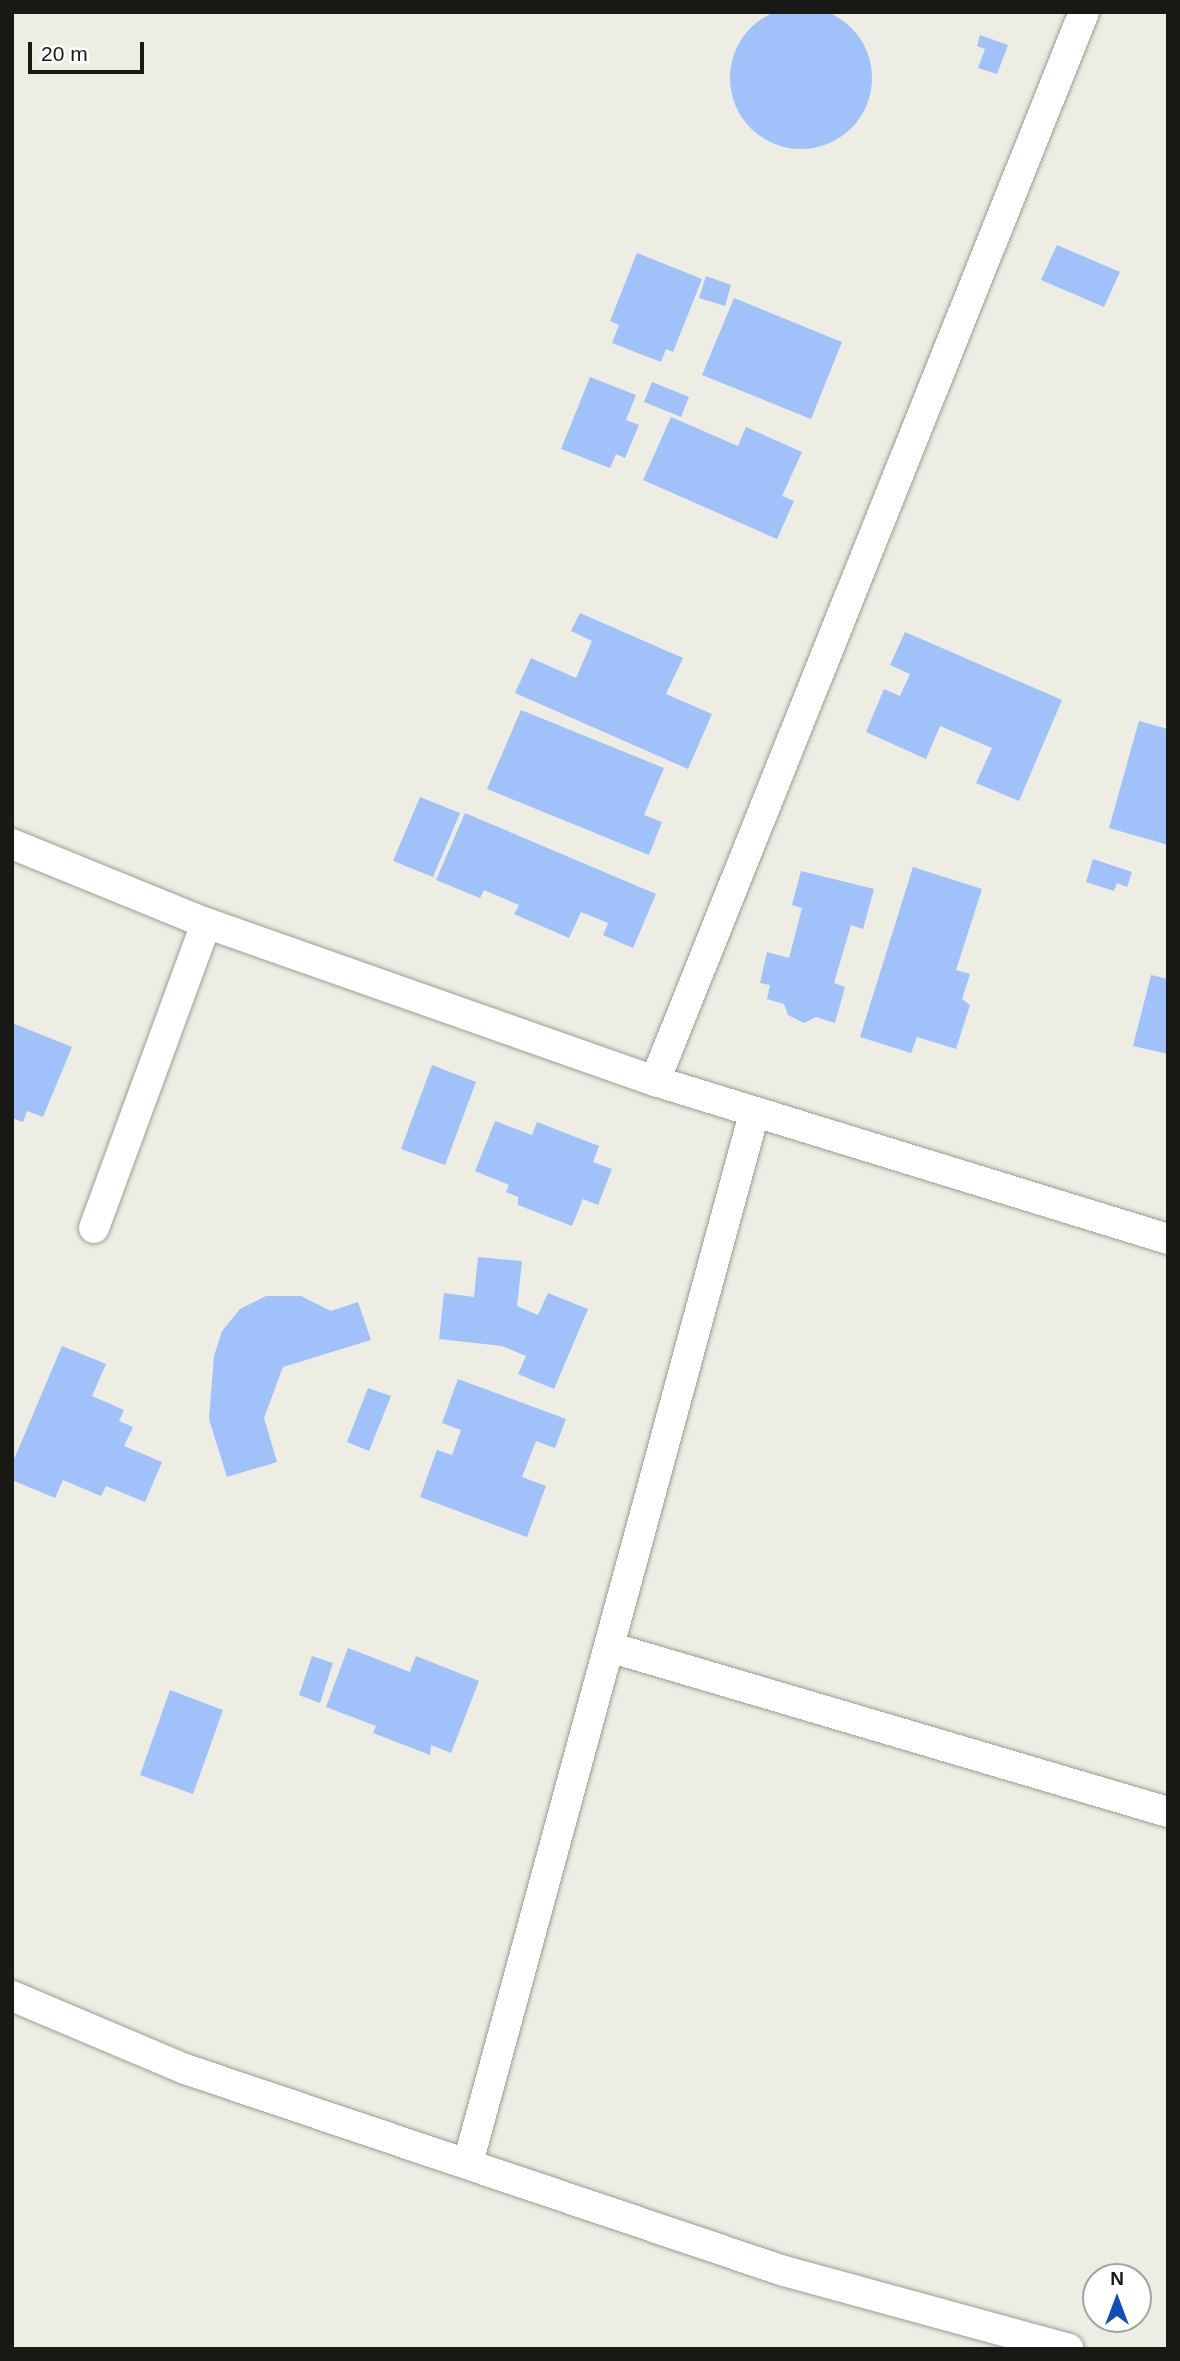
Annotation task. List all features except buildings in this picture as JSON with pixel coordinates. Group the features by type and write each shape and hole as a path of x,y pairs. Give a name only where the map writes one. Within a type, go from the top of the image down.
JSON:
{"street":[{"path":"655,1081 1084,12"},
{"path":"12,844 206,923 655,1081 754,1114 1168,1239"},
{"path":"94,1228 206,923"},
{"path":"468,2163 754,1114"},
{"path":"609,1647 1168,1812"},
{"path":"12,1996 185,2069 784,2271 1069,2349"}]}
